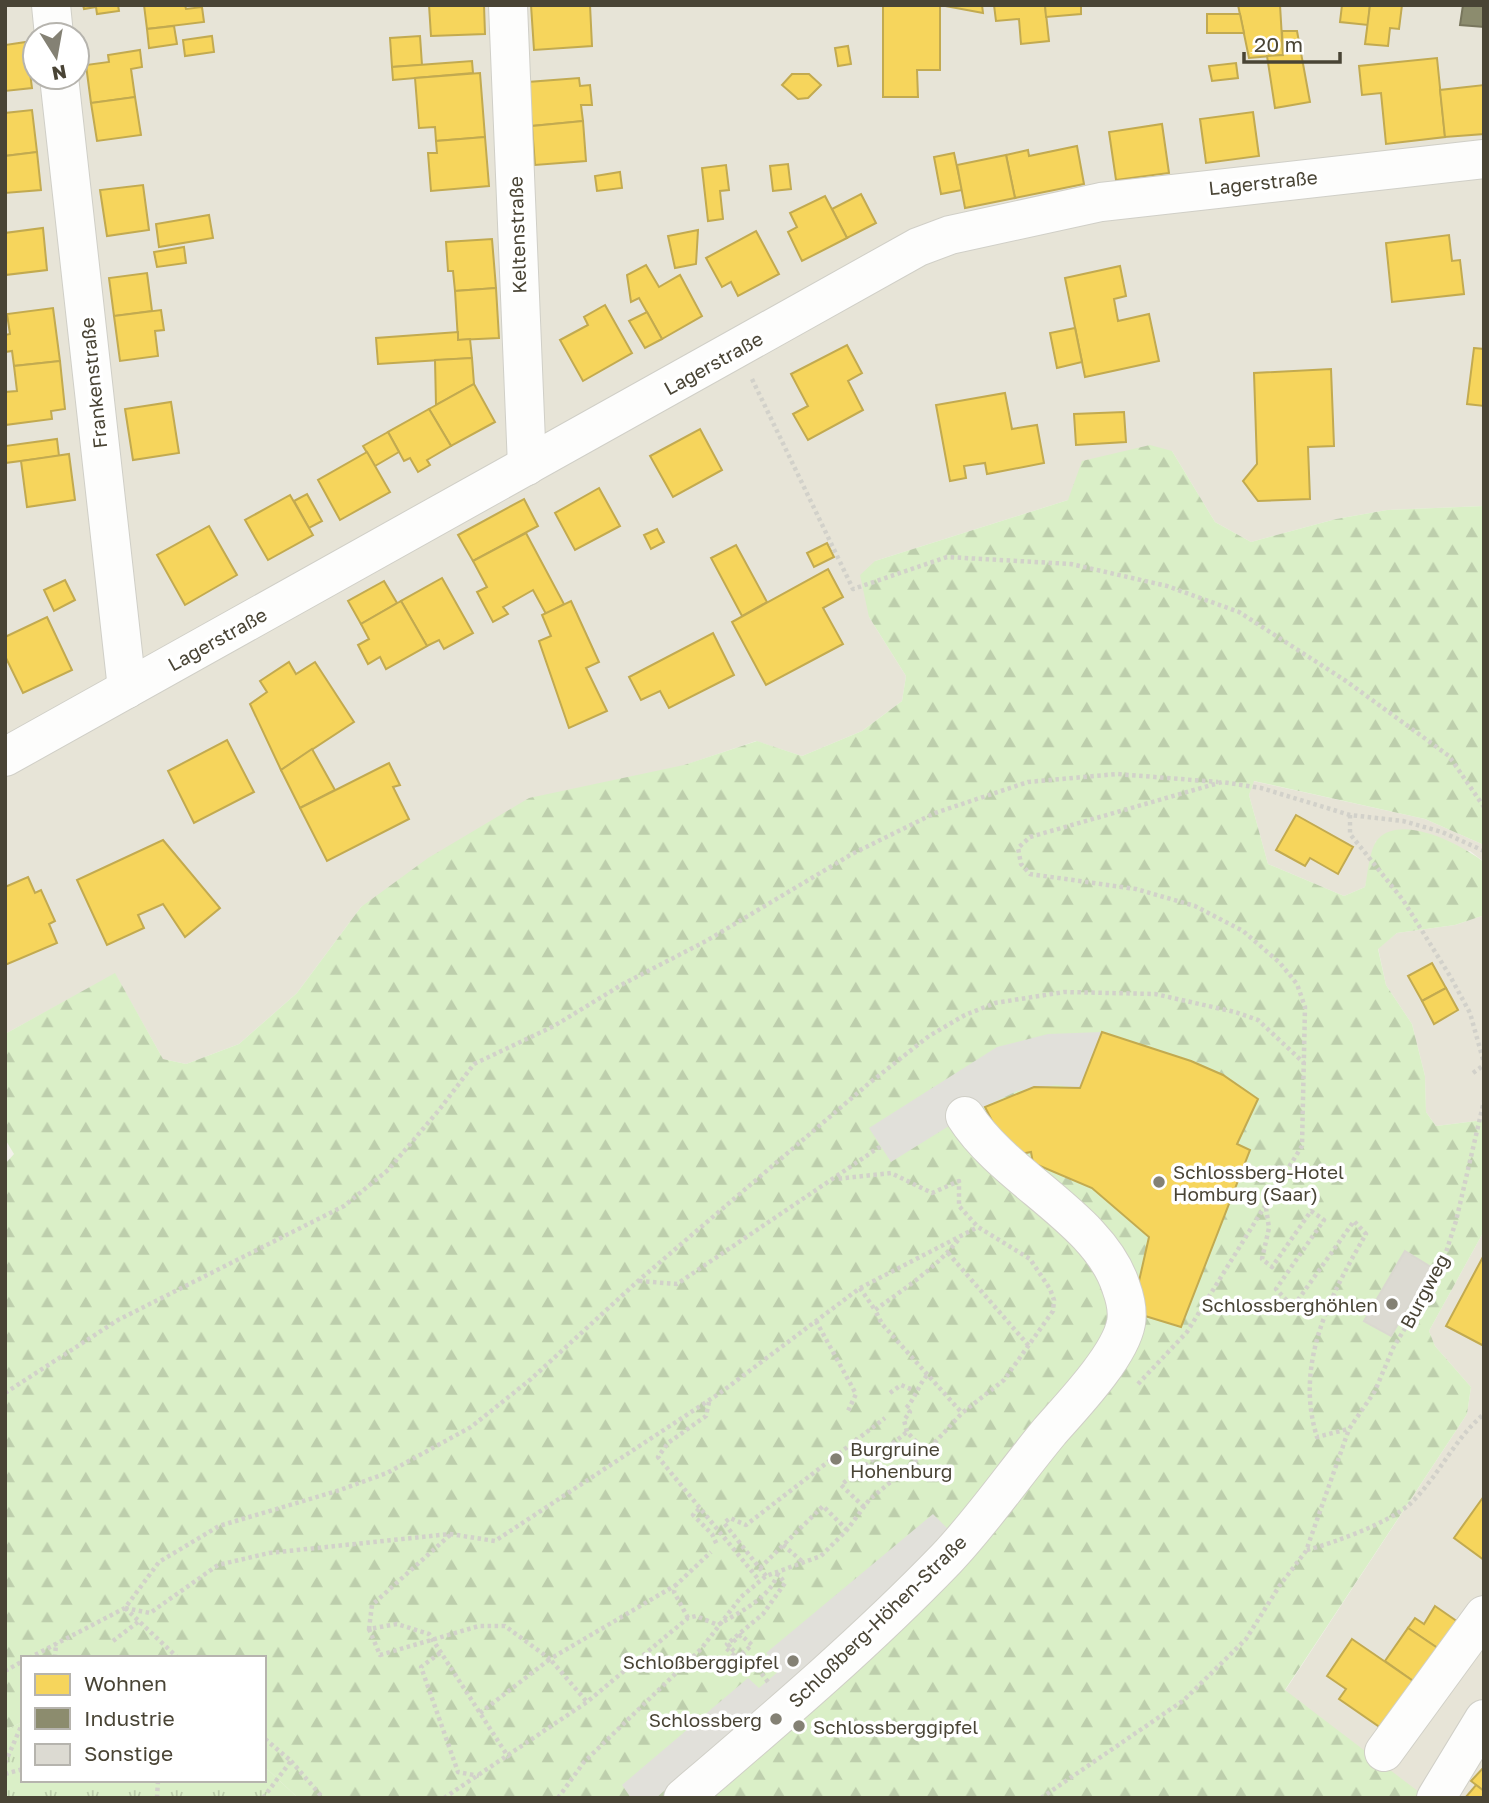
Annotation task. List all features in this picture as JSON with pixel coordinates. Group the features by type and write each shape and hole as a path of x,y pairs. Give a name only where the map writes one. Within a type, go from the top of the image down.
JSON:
{"street":[{"name":"Keltenstraße","path":"508,5 527,466"},
{"name":"Frankenstraße","path":"61,91 127,689"},
{"name":"Lagerstraße","path":"5,757 738,350 918,247 950,235 1101,202 1484,159"},
{"name":"Schloßberg-Höhen-Straße","path":"683,1798 789,1708 946,1559 1089,1387 1126,1325 1126,1305 1121,1284 1100,1249 1084,1231 991,1149 965,1116"},
{"path":"1384,1752 1484,1615"},
{"path":"1436,1798 1484,1719"}],"path":[{"path":"738,350 853,589 947,556 1071,564 1167,586 1239,612 1346,681 1449,756 1484,807"},
{"path":"5,1392 118,1320 344,1206 388,1170 474,1064 554,1026 623,984 706,941 852,854 935,813 1028,782 1117,774 1222,782 1261,788 1350,815 1403,821 1442,832 1484,851"},
{"path":"1207,1301 1302,1146 1305,1007 1297,984 1280,963 1243,931 1195,906 1136,888 1030,874 1021,864 1018,848 1030,837 1222,782"},
{"path":"1350,815 1350,834 1403,900 1451,976 1470,1013 1484,1064 1473,1073"},
{"path":"32,1656 125,1608 159,1562 219,1526 387,1473 471,1427 531,1379 638,1281 929,1036 965,1015 995,1003 1064,992 1155,995 1235,1012 1258,1020 1304,1063"},
{"name":"Burgweg","path":"1306,1551 1349,1429 1375,1391 1393,1348 1440,1271 1456,1221 1484,1101"},
{"path":"638,1281 677,1284 836,1179 881,1146"},
{"path":"558,1798 584,1762 701,1649 718,1625 759,1580 821,1556 847,1530 864,1507 926,1452 962,1413 1004,1380 1053,1311 1054,1300 1050,1289 1030,1259 1017,1248 978,1227 959,1206 959,1181 932,1193 891,1173 836,1179"},
{"path":"1266,1208 1269,1228 1262,1259 1272,1266 1311,1211 1324,1220 1276,1289 1293,1307 1354,1221 1366,1234 1320,1324 1310,1380 1308,1411 1317,1437 1349,1429"},
{"path":"125,1608 149,1613 218,1565 269,1553 450,1534 495,1541 709,1401 860,1288 978,1227"},
{"path":"875,1310 948,1253 958,1239"},
{"path":"948,1253 1029,1346"},
{"path":"860,1288 882,1324 962,1413"},
{"path":"816,1321 856,1394 848,1411"},
{"path":"926,1452 907,1432 904,1420 909,1412 906,1408 911,1403 913,1390 928,1374"},
{"path":"890,1393 901,1385 913,1390"},
{"path":"709,1401 706,1416 668,1443 658,1457 759,1580"},
{"path":"1041,1798 1184,1700 1246,1639 1280,1585 1306,1551 1378,1522 1411,1503 1469,1426 1484,1414"},
{"path":"766,1576 724,1523 730,1518 746,1525 885,1418"},
{"path":"864,1507 841,1485 907,1432"},
{"path":"660,1433 668,1443"},
{"path":"760,1568 823,1506 847,1530"},
{"path":"699,1509 693,1515 712,1534 717,1545"},
{"path":"450,1534 372,1605 369,1629 380,1655 479,1626 505,1626 550,1659 587,1702"},
{"path":"783,1545 804,1563"},
{"path":"480,1713 550,1659 676,1585 711,1552"},
{"path":"718,1625 765,1594 775,1584 778,1573"},
{"path":"755,1665 747,1655 738,1659 726,1648 733,1641 741,1635 752,1645 739,1656 733,1650 727,1644 763,1614 785,1583 778,1573"},
{"path":"676,1585 674,1592 688,1618"},
{"path":"125,1608 176,1656"},
{"path":"444,1798 509,1758 587,1702 688,1618 696,1616 718,1625"},
{"path":"113,1641 138,1622"},
{"path":"369,1629 397,1624 429,1634 509,1758"},
{"path":"55,1656 56,1642"},
{"path":"440,1653 421,1667 434,1708 458,1772 481,1776"},
{"path":"5,1671 21,1662"},
{"path":"5,1763 21,1727"},
{"path":"266,1740 291,1761 323,1798"},
{"path":"263,1798 291,1761"}],"shaded area":[{"path":"5,5 1484,5 1484,506 1387,510 1336,519 1251,542 1215,522 1172,451 1068,500 875,561 869,617 906,676 902,701 862,731 802,756 756,741 685,765 361,907 297,993 239,1044 186,1064 163,1059 115,974 5,1034"},
{"path":"1253,781 1425,819 1484,845 1484,862 1470,851 1376,841 1365,887 1344,896 1268,864 1249,795"},
{"path":"1484,913 1484,1120 1436,1126 1426,1112 1425,1076 1412,1024 1386,985 1378,948 1397,933 1455,925"},
{"path":"1102,1032 1080,1088 1056,1085 1017,1091 965,1116 891,1162 869,1128 997,1047 1048,1034"},
{"path":"1484,1231 1484,1798 1415,1798 1418,1792 1285,1691 1467,1414 1471,1387 1435,1346 1429,1331"},
{"name":"Schloßberggipfel","path":"933,1514 950,1531 845,1633 656,1798 631,1798 622,1785 748,1678 759,1688 780,1670 766,1653"}],"green space":[{"path":"1150,445 1172,451 1215,522 1251,542 1336,519 1387,510 1484,506 1484,845 1425,819 1254,781 1249,795 1268,864 1344,896 1365,887 1375,843 1389,832 1402,829 1432,834 1484,862 1482,916 1455,925 1397,933 1378,949 1386,985 1412,1024 1425,1076 1426,1112 1436,1126 1484,1120 1484,1231 1429,1331 1435,1346 1471,1387 1467,1414 1285,1690 1419,1792 1415,1798 298,1798 266,1768 266,1656 21,1656 21,1723 5,1730 5,1164 14,1154 5,1139 5,1034 115,973 163,1059 186,1064 239,1044 297,993 361,907 428,858 529,798 684,765 757,741 802,756 862,731 902,701 906,676 869,617 860,575 875,561 1068,500 1082,461"},
{"path":"21,1723 21,1782 266,1782 266,1768 298,1798 5,1798 5,1730"}],"building: Wohnen":[{"path":"83,5 118,5 119,11 97,14 96,7 84,9"},
{"path":"144,5 185,5 186,9 202,7 204,22 147,29"},
{"path":"429,5 484,5 485,34 431,36"},
{"path":"531,5 590,5 592,46 534,50"},
{"path":"940,5 982,5 983,13"},
{"path":"940,5 940,70 917,70 918,97 883,97 883,6"},
{"path":"994,5 1045,5 1049,41 1021,44 1019,19 996,21"},
{"path":"1045,5 1081,5 1081,14 1046,17"},
{"path":"1238,5 1280,5 1283,55 1249,58"},
{"path":"1342,5 1370,5 1368,25 1340,22"},
{"path":"1370,5 1402,5 1399,29 1390,28 1388,46 1365,44"},
{"path":"1207,14 1240,14 1244,33 1207,33"},
{"path":"174,26 177,44 149,48 147,29"},
{"path":"1282,31 1297,31 1310,102 1275,108 1267,56 1283,55"},
{"path":"212,36 214,52 185,56 183,40"},
{"path":"420,36 422,65 392,67 390,38"},
{"path":"21,43 21,89 5,91 5,45"},
{"path":"848,46 851,64 838,66 835,48"},
{"path":"140,50 142,67 131,69 135,97 91,103 91,64 109,62 108,55"},
{"path":"1437,58 1445,137 1386,144 1381,93 1362,95 1359,66"},
{"path":"472,61 473,73 393,80 392,67"},
{"path":"1236,63 1238,78 1212,81 1209,66"},
{"path":"480,73 485,137 436,141 435,127 419,128 415,78"},
{"path":"792,74 809,74 821,85 808,98 798,99 782,85"},
{"path":"579,78 580,86 590,85 592,105 581,105 583,121 532,126 528,82"},
{"path":"1484,85 1484,134 1445,137 1440,90"},
{"path":"135,97 141,135 97,141 91,103"},
{"path":"32,110 37,152 5,156 5,113"},
{"path":"1253,112 1259,156 1206,163 1200,119"},
{"path":"583,121 586,161 535,165 532,126"},
{"path":"1162,124 1169,173 1116,180 1109,132"},
{"path":"485,137 489,186 431,191 428,153 437,153 436,141"},
{"path":"1077,146 1084,184 1015,198 1006,155 1028,150 1029,156"},
{"path":"37,152 41,190 5,193 5,156"},
{"path":"954,153 962,190 941,194 934,157"},
{"path":"1006,155 1015,198 965,208 957,165"},
{"path":"788,164 791,189 773,191 770,166"},
{"path":"726,165 729,190 720,191 723,219 708,221 702,168"},
{"path":"620,172 622,188 597,191 595,176"},
{"path":"143,185 149,230 107,236 100,190"},
{"path":"861,194 876,223 847,238 832,209"},
{"path":"825,196 847,238 802,261 788,232 797,227 790,213"},
{"path":"209,215 213,238 159,247 156,224"},
{"path":"43,228 47,270 5,275 5,233"},
{"path":"698,230 696,264 675,268 668,236"},
{"path":"756,231 779,274 738,296 731,282 722,287 706,258"},
{"path":"1449,235 1452,261 1460,260 1464,294 1392,302 1386,243"},
{"path":"492,239 496,288 455,291 453,271 448,271 446,242"},
{"path":"184,247 186,263 157,267 154,252"},
{"path":"646,265 659,287 680,275 702,316 662,339 639,298 631,302 627,275"},
{"path":"1120,266 1126,296 1114,299 1118,321 1149,314 1159,361 1085,377 1065,278"},
{"path":"147,273 152,311 114,316 109,278"},
{"path":"496,288 499,338 458,340 455,291"},
{"path":"605,305 632,353 583,381 560,340 588,325 584,317"},
{"path":"53,308 60,361 14,366 12,351 5,352 5,335 10,334 7,314"},
{"path":"161,310 164,330 155,331 158,356 120,361 114,316"},
{"path":"647,312 662,339 645,348 629,321"},
{"path":"1075,328 1082,362 1057,368 1050,333"},
{"path":"458,332 458,340 470,339 472,358 378,364 376,338"},
{"path":"847,345 862,373 848,381 863,410 808,440 793,414 808,406 791,374"},
{"path":"1474,348 1484,349 1484,406 1467,404"},
{"path":"472,358 474,384 436,405 435,360"},
{"path":"60,361 65,409 51,411 52,419 5,425 5,392 17,391 14,366"},
{"path":"1331,369 1334,446 1308,447 1310,499 1258,501 1243,481 1257,464 1254,373"},
{"path":"474,384 495,422 451,446 429,409"},
{"path":"1005,393 1012,429 1037,425 1044,463 987,474 985,463 964,466 966,478 950,481 936,405"},
{"path":"171,402 179,453 133,460 125,409"},
{"path":"429,409 451,446 427,460 430,465 418,472 410,458 404,461 388,432"},
{"path":"1124,412 1126,442 1076,445 1074,414"},
{"path":"700,429 722,470 673,497 650,456"},
{"path":"388,432 399,452 375,466 363,446"},
{"path":"57,439 59,456 5,463 5,446"},
{"path":"367,452 390,492 340,520 318,480"},
{"path":"69,454 75,500 27,507 21,461"},
{"path":"599,488 620,526 575,550 555,513"},
{"path":"307,494 322,521 309,528 294,501"},
{"path":"290,495 313,535 268,560 245,520"},
{"path":"524,499 538,526 473,561 458,535"},
{"path":"209,526 237,575 185,605 157,555"},
{"path":"657,529 664,542 651,549 644,535"},
{"path":"526,533 564,604 546,614 533,590 503,607 508,614 493,622 477,592 487,587 473,561"},
{"path":"827,543 834,557 814,567 807,553"},
{"path":"736,545 767,602 742,616 711,558"},
{"path":"828,569 843,597 823,608 843,644 766,685 732,622"},
{"path":"442,578 473,633 444,649 439,640 427,646 401,601"},
{"path":"65,580 75,600 54,611 44,590"},
{"path":"384,581 397,603 361,624 348,601"},
{"path":"401,601 427,646 386,669 380,657 368,664 358,645 369,639 361,624"},
{"path":"571,601 599,662 586,668 607,711 569,728 539,641 551,636 542,615"},
{"path":"47,617 72,670 23,693 5,656 5,637"},
{"path":"713,633 734,675 669,708 660,691 641,700 629,677"},
{"path":"289,662 296,674 315,662 354,722 281,770 250,704 267,692 260,681"},
{"path":"227,740 254,792 194,823 168,771"},
{"path":"312,749 335,790 300,808 281,770"},
{"path":"389,763 400,785 393,787 409,819 327,861 300,808"},
{"path":"1296,815 1353,847 1338,874 1310,858 1305,866 1276,850"},
{"path":"163,840 220,908 185,937 163,904 138,915 144,928 107,945 77,880"},
{"path":"28,877 35,893 41,890 55,921 49,924 57,943 5,965 5,887"},
{"path":"1432,963 1446,988 1422,1001 1408,976"},
{"path":"1446,988 1458,1010 1434,1024 1422,1001"},
{"name":"Schlossberg-Hotel Homburg (Saar)","path":"1102,1032 1191,1061 1223,1075 1258,1099 1237,1144 1250,1150 1181,1327 1132,1312 1149,1237 1092,1188 1033,1163 1031,1152 1010,1156 985,1107 1034,1087 1080,1088"},
{"path":"1484,1255 1484,1346 1446,1326"},
{"path":"1484,1496 1484,1560 1454,1538"},
{"path":"1435,1606 1458,1622 1439,1649 1408,1628 1415,1618 1424,1624"},
{"path":"1408,1628 1439,1649 1416,1683 1385,1661"},
{"path":"1352,1639 1416,1683 1384,1730 1339,1699 1346,1689 1327,1676"},
{"path":"1484,1767 1484,1791 1471,1781"},
{"path":"1476,1785 1484,1791 1484,1798 1465,1798"}],"building: Industrie":[{"path":"1463,5 1484,5 1484,27 1460,25"}],"building: Sonstige":[{"path":"1405,1251 1431,1267 1391,1336 1364,1321"}],"place":[{"name":"Schlossberg-Hotel Homburg (Saar)","path":"1159,1182"},
{"name":"Schlossberghöhlen","path":"1392,1304"},
{"name":"Burgruine Hohenburg","path":"836,1459"},
{"name":"Schloßberggipfel","path":"793,1661"},
{"name":"Schlossberg","path":"776,1719"},
{"name":"Schlossberggipfel","path":"799,1726"}]}
